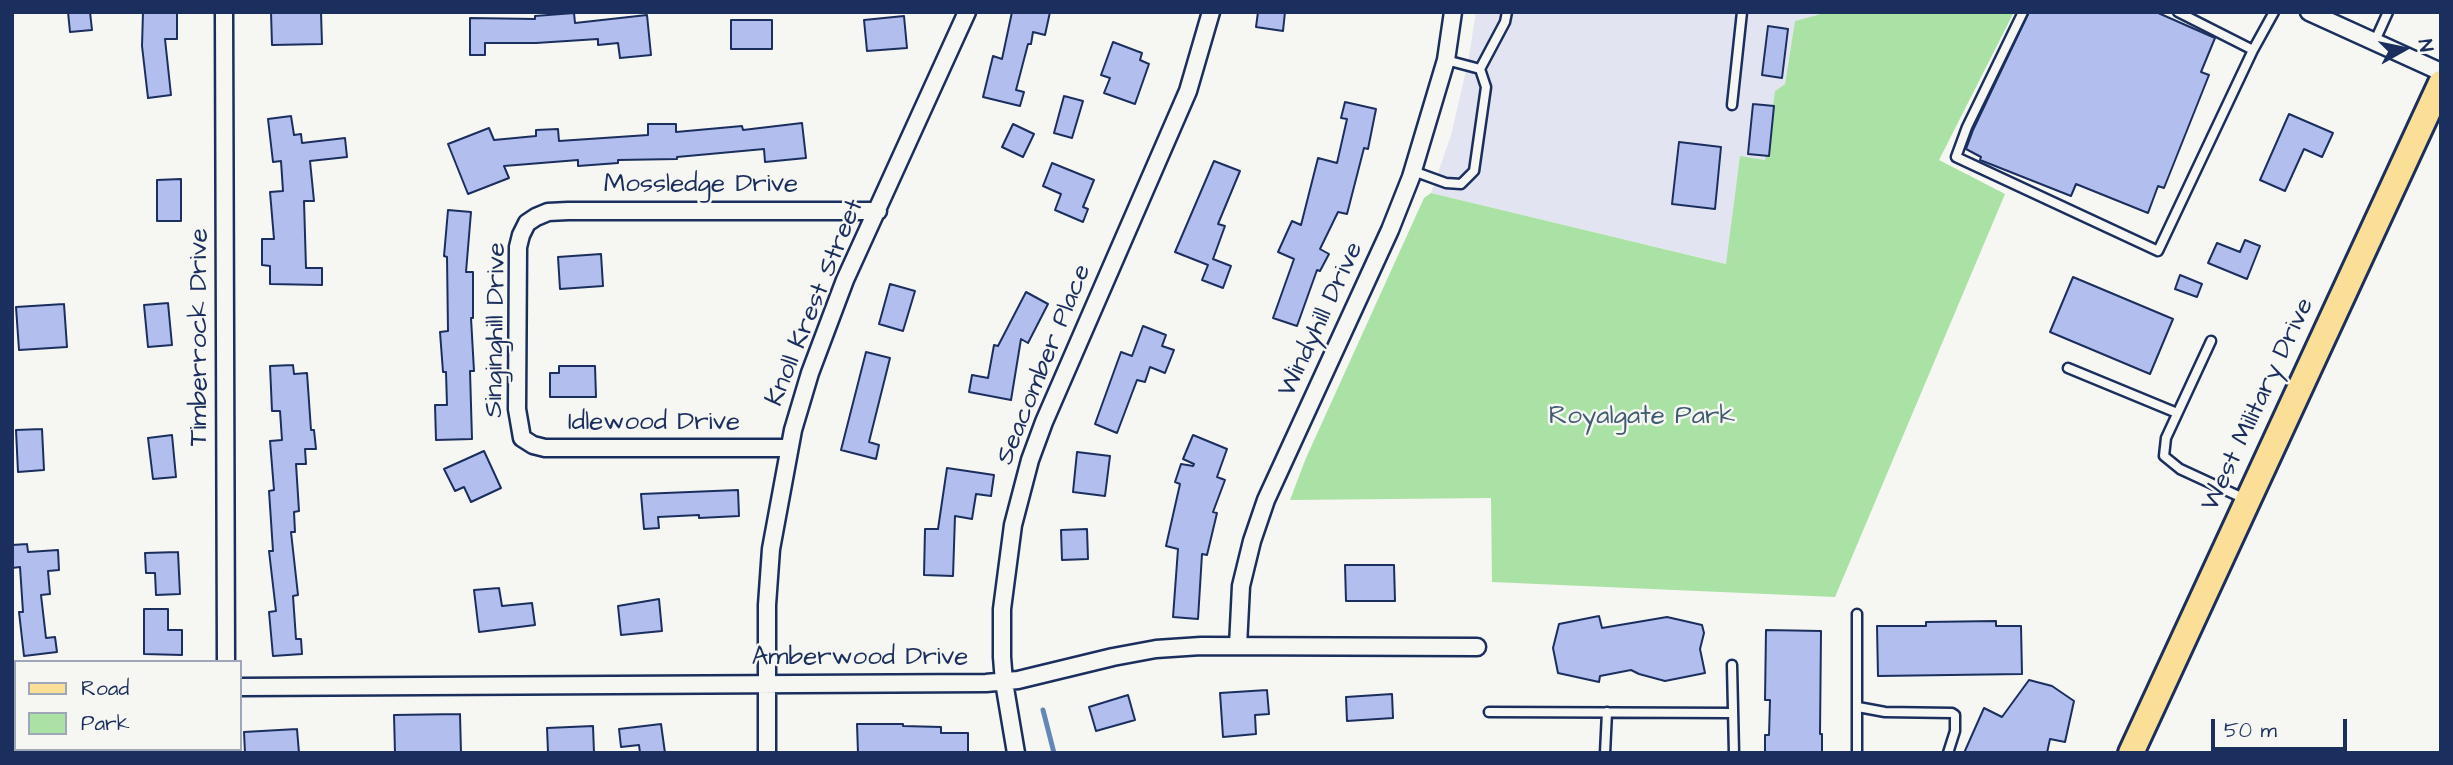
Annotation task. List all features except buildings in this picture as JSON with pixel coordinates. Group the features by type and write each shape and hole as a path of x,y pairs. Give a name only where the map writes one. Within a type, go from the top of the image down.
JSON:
{"main road":[{"name":"West Military Drive","path":"2131,753 2441,83"}],"street":[{"name":"Timberrock Drive","path":"224,12 226,660"},
{"name":"Knoll Krest Street","path":"767,753 767,605 771,549 789,449 810,373 845,281 967,12"},
{"name":"Seacomber Place","path":"1016,753 1004,682 1002,610 1013,525 1030,460 1188,91 1211,12"},
{"name":"Windyhill Drive","path":"1238,646 1241,586 1252,541 1266,500 1390,230 1413,171 1446,60 1453,12"},
{"path":"2309,12 2441,72"},
{"name":"Mossledge Drive","path":"527,223 548,212 568,211 878,211"},
{"name":"Singinghill Drive","path":"522,438 517,409 517,247 527,223"},
{"name":"Idlewood Drive","path":"522,438 545,448 789,449"},
{"name":"Amberwood Drive","path":"242,687 1004,682 1156,649 1238,646 1477,647"}],"lane":[{"path":"1413,171 1446,183 1461,184 1474,171 1486,87 1480,69 1505,22 1507,12"},
{"path":"1732,105 1742,12"},
{"path":"2022,12 1967,127 1956,157 2158,251 2253,50 2274,12"},
{"path":"2178,12 2253,50"},
{"path":"2374,43 2388,12"},
{"path":"1446,60 1480,69"},
{"path":"2211,341 2166,438 2164,456 2180,469 2248,500"},
{"path":"2068,368 2177,413"},
{"path":"1857,614 1857,753"},
{"path":"1732,665 1734,753"},
{"path":"1858,707 1885,712 1952,713 1955,715 1955,732 1948,753"},
{"path":"1489,712 1733,713"},
{"path":"1605,753 1607,712"}],"shaded area":[{"path":"1476,12 1828,12 1795,21 1785,84 1775,91 1765,160 1740,157 1727,264 1431,193 1451,135 1468,62"}],"green space":[{"name":"Royalgate Park","path":"1828,12 2014,12 1939,160 2005,194 1835,597 1492,582 1491,498 1290,500 1306,458 1424,198 1431,193 1726,264 1740,156 1765,160 1775,91 1785,84 1795,21"}],"waterway":[{"path":"1043,710 1054,753"}]}
